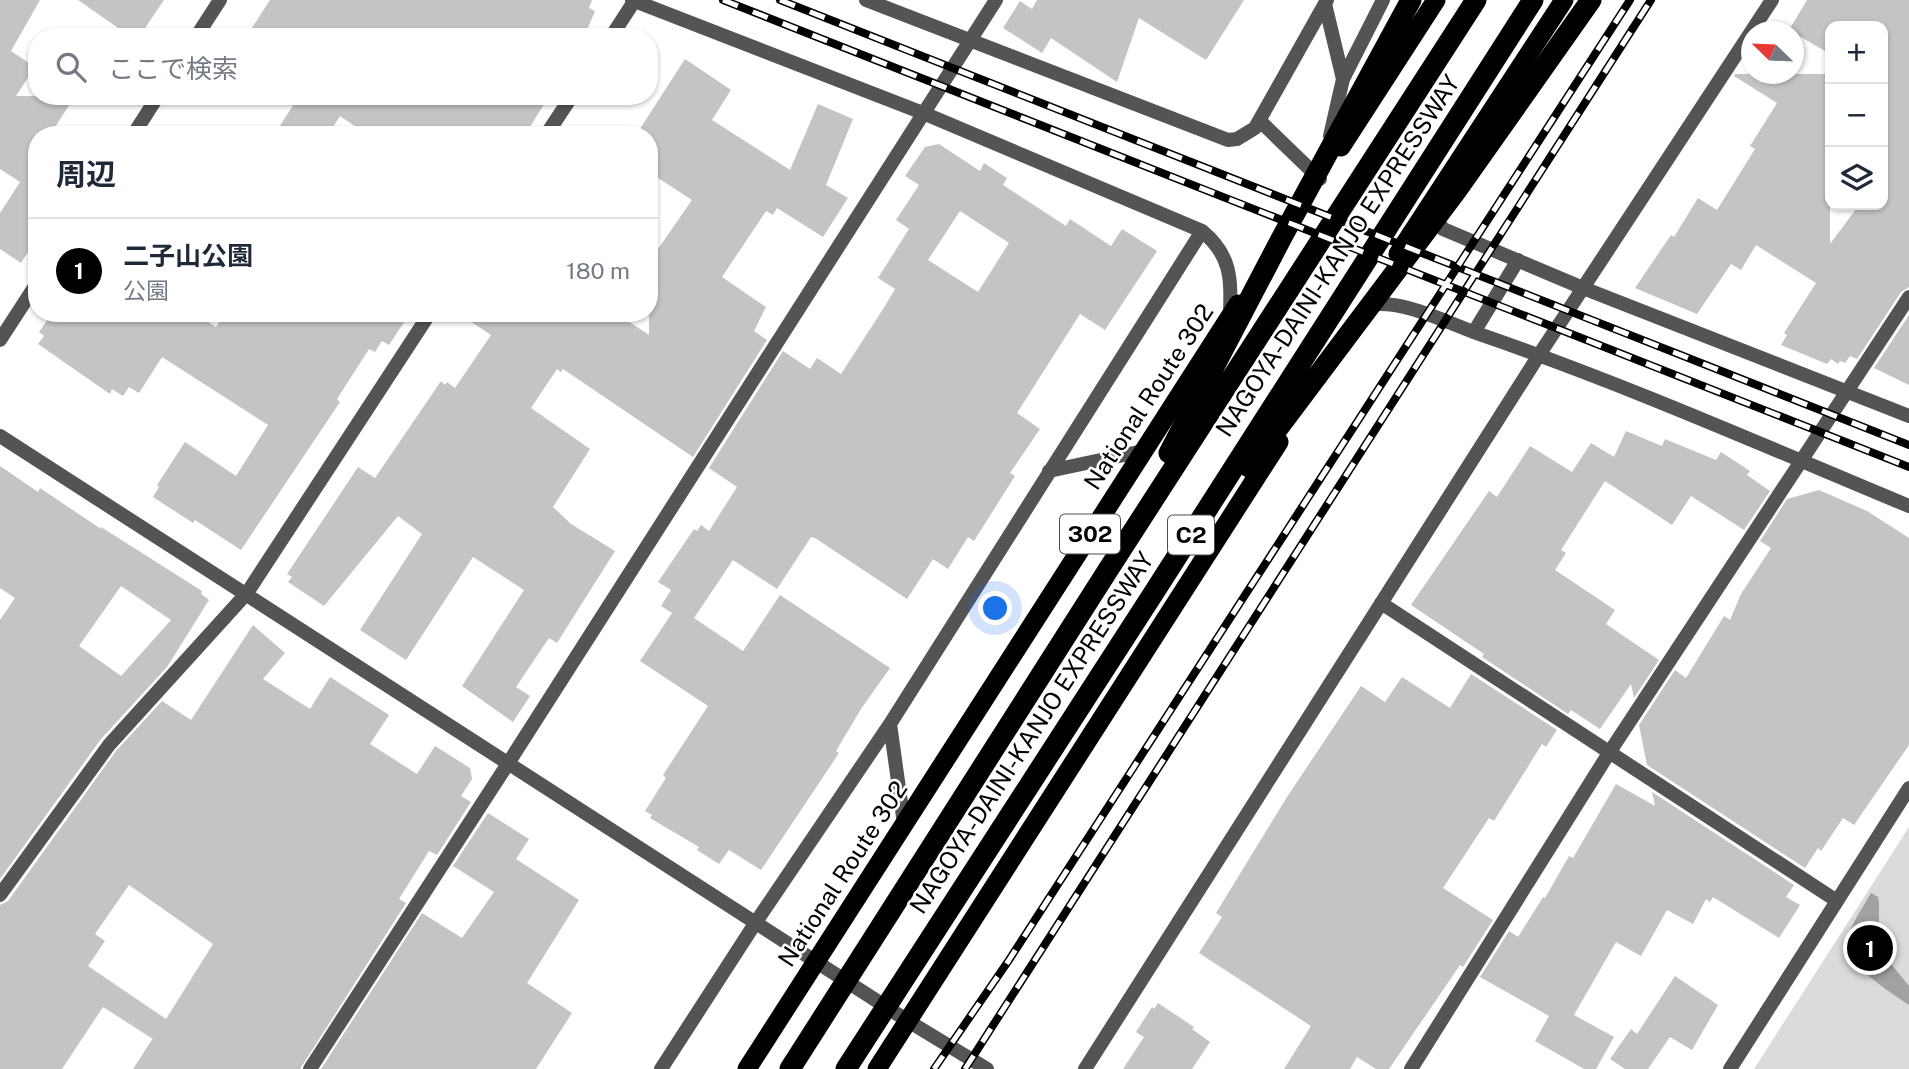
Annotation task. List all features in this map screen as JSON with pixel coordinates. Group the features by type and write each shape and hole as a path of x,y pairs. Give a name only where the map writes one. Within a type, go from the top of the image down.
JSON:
{"highway":[{"path":"1108,570 1280,239 1411,0"},
{"name":"National Route 302","path":"747,1069 1230,315 1436,0"},
{"name":"NAGOYA-DAINI-KANJO EXPRESSWAY","path":"790,1069 1476,0"},
{"name":"NAGOYA-DAINI-KANJO EXPRESSWAY","path":"846,1069 1533,0"},
{"path":"877,1069 1429,206 1564,0"},
{"path":"1153,594 1457,190 1591,0"}],"street":[{"path":"202,28 220,0"},
{"path":"617,28 634,0 923,113 1202,231 1211,238 1224,256 1231,277 1230,315"},
{"path":"866,0 1219,138 1237,139 1255,128 1260,121 1326,2"},
{"path":"310,1069 996,0"},
{"path":"1320,179 1343,79 1383,0"},
{"path":"1086,1069 1539,355 1772,0"},
{"path":"1326,2 1343,79"},
{"path":"139,126 152,105"},
{"path":"552,126 566,105"},
{"path":"1260,121 1320,179"},
{"path":"1429,206 1443,229 1583,288 1909,416"},
{"path":"662,1069 756,922 890,724 1202,231"},
{"path":"1474,332 1518,260"},
{"path":"0,340 28,297"},
{"path":"1411,1069 1609,753 1803,462 1909,297"},
{"path":"1366,305 1381,303 1405,308 1539,355 1909,506"},
{"path":"0,895 109,745 247,593 424,322"},
{"path":"0,436 908,1021 987,1069"},
{"path":"1049,471 1143,451"},
{"path":"1381,603 1836,901"},
{"path":"890,724 904,824"},
{"path":"1730,1069 1909,788"}],"shaded area":[{"path":"1909,827 1909,1069 1754,1069"},
{"path":"1871,893 1878,897 1879,902 1879,943 1888,960 1909,986 1909,1005 1860,967 1848,948 1852,926"}],"building":[{"path":"0,0 40,0 11,51 28,62 28,78 16,96 28,96 28,105 69,105 56,126 28,126 28,252 21,263 0,249 0,213 20,182 0,169"},
{"path":"78,0 164,0 145,28 118,28"},
{"path":"270,0 592,0 589,8 595,11 588,28 252,28"},
{"path":"1037,0 1244,0 1206,60 1139,18 1117,82 1051,38 1042,53 1003,28 1020,1 1032,9"},
{"path":"1807,0 1909,0 1909,287 1901,292 1857,359 1850,356 1845,363 1840,361 1838,364 1831,359 1827,364 1781,345 1787,335 1784,333 1816,283 1756,245 1741,270 1731,264 1697,314 1635,288 1671,235 1674,237 1698,198 1717,210 1755,149 1750,146 1777,103 1747,84 1804,84 1804,74 1825,74 1825,210 1830,210 1830,244 1855,210 1888,210 1888,21 1825,21 1825,51 1804,39 1804,21 1794,21"},
{"path":"685,59 731,90 712,120 790,170 818,104 853,119 826,185 848,198 823,237 777,208 773,215 766,211 722,277 766,307 754,331 767,340 693,457 563,369 561,372 557,369 531,408 590,449 553,507 571,524 615,551 557,643 549,638 516,687 530,696 513,722 462,686 524,590 473,557 406,660 360,630 422,534 398,516 324,606 288,582 292,577 287,574 358,467 375,478 441,381 455,388 491,335 472,322 630,322 649,335 649,322 658,322 658,249 692,200 658,178 658,126 642,126 655,105 658,105"},
{"path":"293,105 543,105 531,126 355,126 340,116 334,126 280,126"},
{"path":"939,144 980,171 984,163 1007,178 1003,185 1066,226 1070,219 1111,246 1122,229 1157,251 1105,330 1080,314 1017,413 1040,429 1010,473 1015,476 974,541 968,537 948,569 933,559 907,599 811,537 777,589 733,560 694,618 743,651 780,595 890,668 861,709 836,751 839,753 761,870 729,850 719,864 697,850 699,847 650,818 652,815 645,811 666,778 663,775 708,706 640,661 672,613 661,606 671,590 658,582 694,529 697,531 701,525 709,531 737,487 709,468 783,351 810,369 817,358 841,374 885,306 895,289 878,278 909,229 896,220 919,185 905,176 925,147","holes":["960,211 1009,243 978,292 928,260"]},
{"path":"1909,315 1909,385 1874,368"},
{"path":"46,322 208,322 216,327 219,322 404,322 389,345 382,341 375,352 369,349 337,399 340,402 241,550 153,497 159,487 157,485 185,442 236,476 268,425 162,357 139,393 129,387 123,396 112,389 110,394 38,344 44,336 39,332"},
{"path":"1626,431 1662,446 1665,439 1716,460 1721,452 1750,471 1747,475 1770,491 1744,530 1691,496 1672,525 1605,481 1561,550 1566,553 1555,570 1615,610 1606,624 1659,660 1634,698 1631,684 1600,729 1571,710 1568,714 1482,657 1484,654 1411,605 1489,491 1497,497 1530,446 1572,472 1591,443 1614,457"},
{"path":"0,466 38,492 40,488 202,591 201,594 209,600 167,667 101,739 0,879 0,620 15,598 0,588","holes":["121,586 171,620 121,676 79,646"]},
{"path":"1819,490 1867,511 1909,538 1909,745 1854,825 1843,818 1821,851 1818,848 1805,868 1647,765 1639,725 1675,670 1686,678 1724,616 1730,620 1741,594 1771,548 1760,541 1787,499"},
{"path":"253,625 285,653 263,679 310,709 330,677 389,715 370,744 417,774 435,746 470,768 472,779 461,796 471,802 437,855 429,851 399,899 406,903 300,1069 133,1069 153,1039 103,1007 62,1069 0,1069 0,905 8,901 116,751 162,701 191,720","holes":["129,885 213,944 166,1019 88,966 105,941 95,934"]},
{"path":"1471,674 1557,730 1546,747 1542,744 1494,821 1489,818 1443,888 1493,920 1463,967 1460,965 1389,1069 1376,1069 1357,1057 1350,1069 1284,1069 1311,1026 1199,953 1222,917 1216,913 1287,797 1361,686 1385,702 1402,677 1450,708"},
{"path":"1616,784 1655,806 1652,792 1794,885 1786,897 1800,905 1779,938 1713,897 1710,902 1706,899 1693,924 1667,910 1641,956 1616,942 1574,1015 1614,1037 1596,1069 1584,1069 1535,1041 1549,1016 1480,977 1509,931 1518,937 1569,856 1573,858"},
{"path":"488,813 529,839 516,859 579,900 527,983 572,1013 536,1069 321,1069 422,913 462,938 494,892 453,866"},
{"path":"1675,976 1718,1005 1692,1050 1670,1037 1648,1069 1625,1069 1610,1059 1631,1029 1637,1034"},
{"path":"1158,1003 1194,1027 1192,1029 1210,1042 1192,1069 1123,1069 1144,1037 1136,1032 1152,1007 1154,1009"}],"railway":[{"path":"723,0 1909,467"},
{"path":"780,0 1909,445"},
{"path":"934,1069 1009,960 1630,0"},
{"path":"965,1069 1651,0"}],"place":[{"name":"二子山公園","path":"1870,948"}]}
